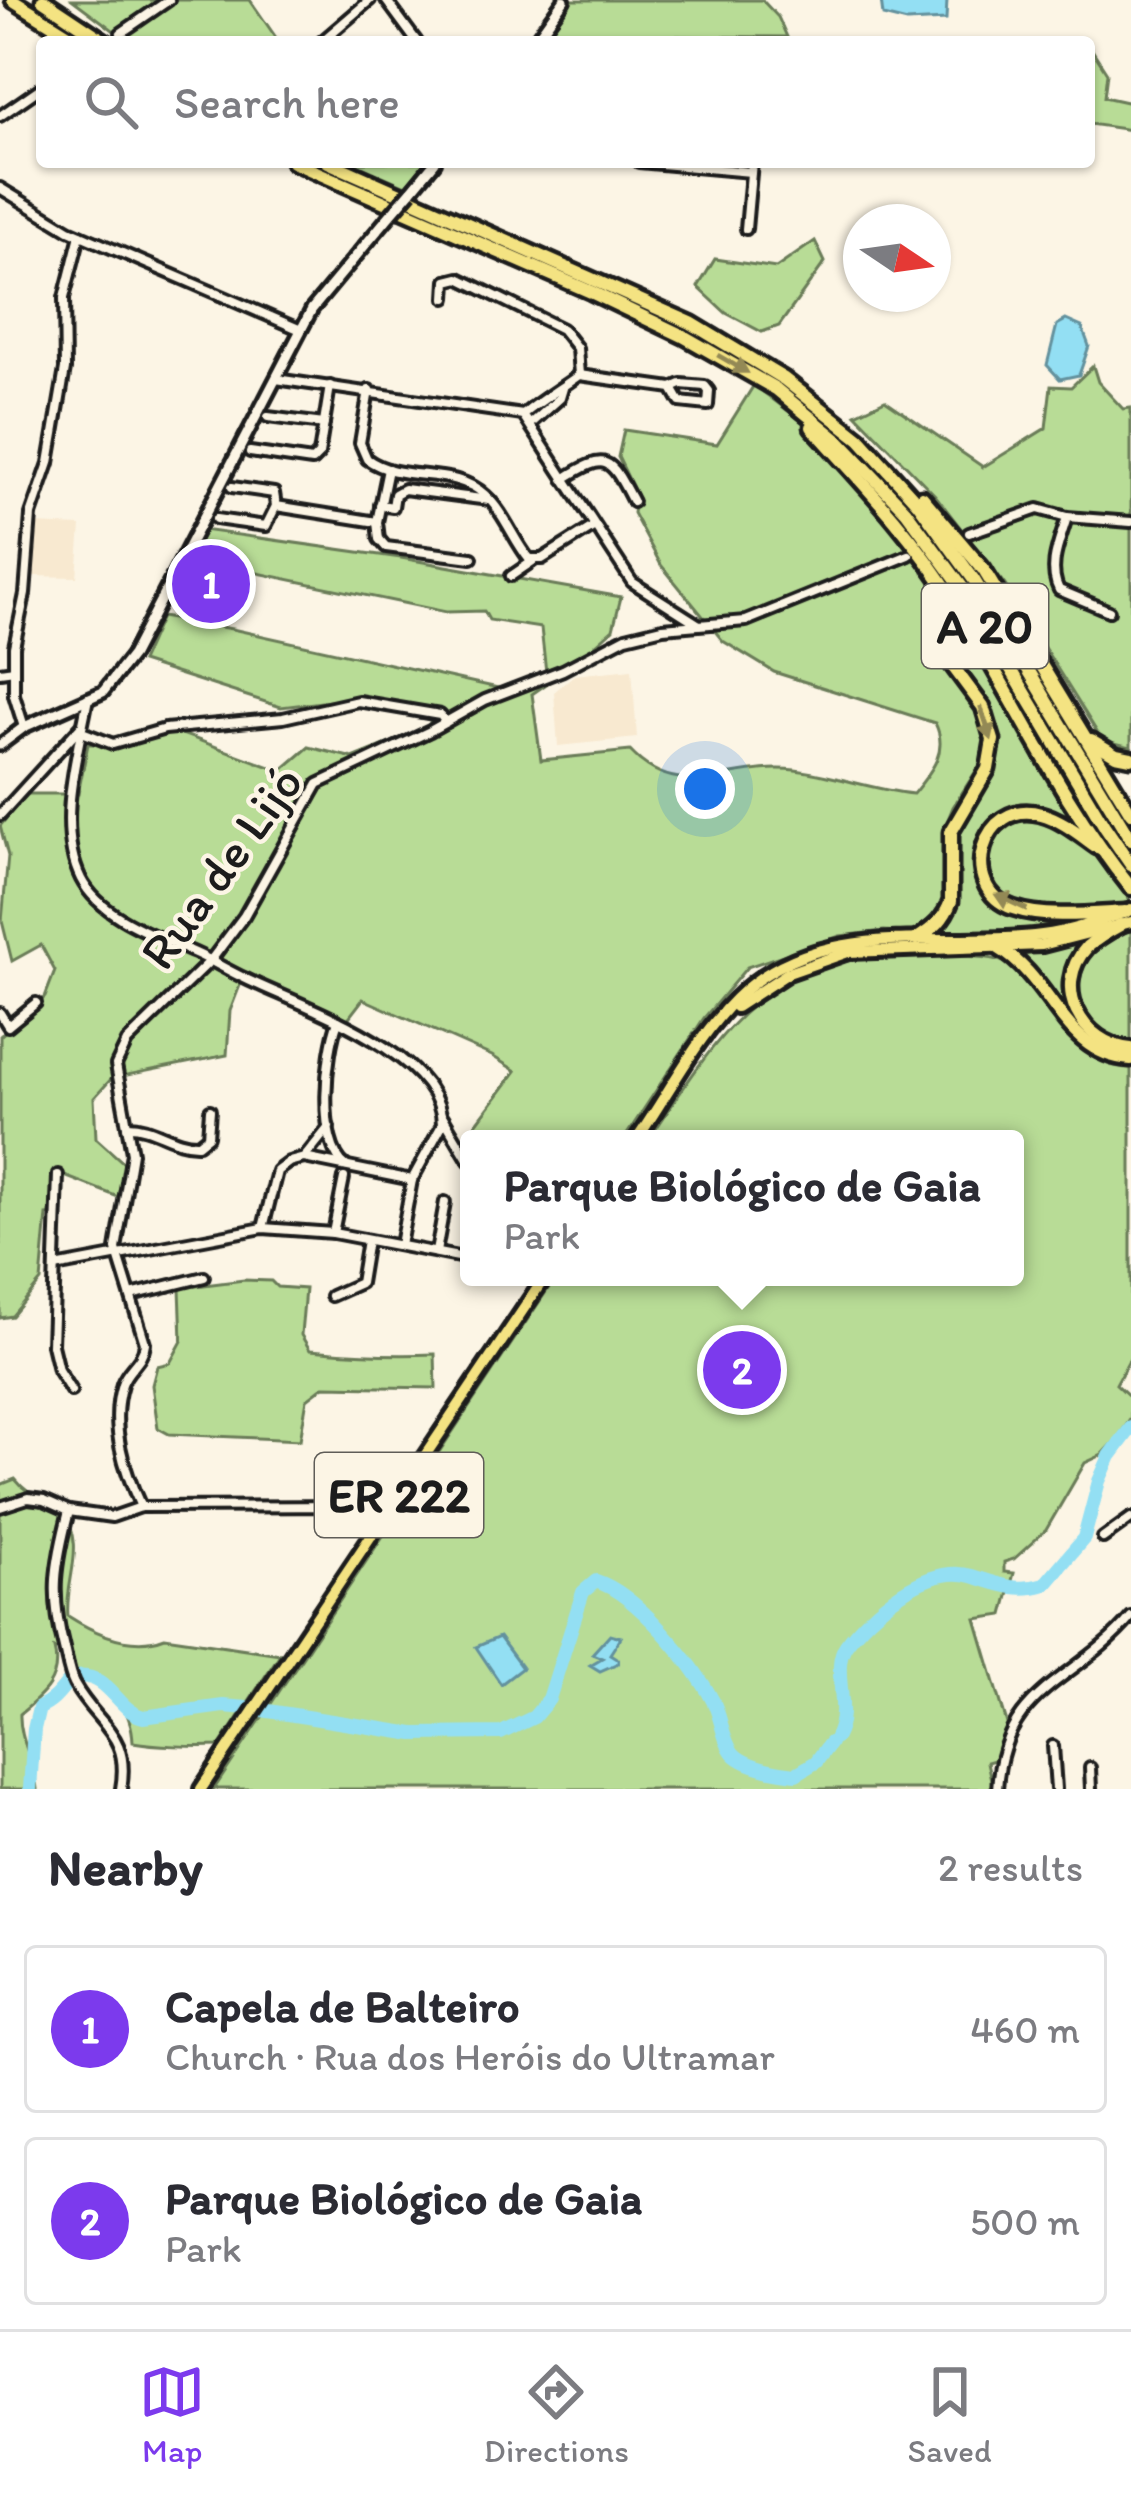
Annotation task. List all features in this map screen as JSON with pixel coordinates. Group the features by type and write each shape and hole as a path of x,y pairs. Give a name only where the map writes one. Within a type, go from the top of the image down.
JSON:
{"highway":[{"path":"14,0 71,36"},
{"path":"52,4 97,36"},
{"name":"A 20","path":"306,168 683,336 776,389 840,442 906,511 962,587 1131,865"},
{"name":"A 20","path":"342,168 691,323 784,379 860,439 918,503 974,580 1131,840"},
{"path":"806,414 812,428 898,521 939,577 1039,748 1130,887"},
{"path":"860,439 878,449 983,569 1131,813"},
{"path":"917,939 947,911 951,832 992,754 983,707 946,657 939,577"},
{"path":"1078,726 1104,749 1131,758"},
{"path":"1107,855 1052,818 1028,812 998,822 983,844 980,866 989,890 1010,907 1127,917"},
{"path":"1127,917 1086,949 1072,979 1072,998 1078,1018 1092,1035 1106,1045 1131,1049"},
{"path":"999,948 1024,965 1085,1043 1102,1054 1131,1059"}],"main road":[{"path":"643,1130 746,988 806,956 869,940 1040,935 1127,917"},
{"path":"723,1016 788,974 848,952 1062,942 1127,917"},
{"name":"ER 222","path":"201,1789 537,1286"}],"street":[{"path":"121,33 169,0"},
{"path":"328,36 370,0"},
{"path":"386,0 413,36"},
{"path":"538,36 564,0"},
{"path":"0,116 36,91"},
{"path":"0,745 24,727 110,685 133,655 318,301 430,168"},
{"path":"746,229 752,168"},
{"path":"0,188 80,235 301,330"},
{"path":"24,727 15,702 14,670 31,515 50,463 67,355 64,298 80,235"},
{"path":"446,298 447,281 459,278 562,328 579,355 579,375"},
{"path":"523,415 553,389 579,375 671,388 705,386 708,405 680,402 671,388"},
{"path":"276,379 523,415 632,582 699,624"},
{"path":"250,452 312,461 319,454 331,386"},
{"path":"531,424 560,398 562,388"},
{"path":"369,390 360,443 367,459 388,470 471,485 490,500 532,561"},
{"path":"268,417 324,424"},
{"path":"564,479 602,460 618,473 633,502"},
{"path":"388,470 377,521 383,546 472,558"},
{"path":"216,519 266,526 277,506 274,493 232,487"},
{"path":"380,505 393,507 395,494 404,489 490,500"},
{"path":"277,506 377,521"},
{"path":"969,533 1038,509 1067,517 1131,522"},
{"path":"1067,517 1054,559 1054,580 1059,590 1109,611"},
{"path":"511,576 593,526"},
{"name":"Rua de Lijó","path":"141,1507 123,1467 118,1434 122,1382 144,1351 116,1242 131,1154 116,1074 120,1053 211,960 249,909 318,784 485,700 545,678 626,637 754,618 909,555"},
{"path":"0,672 14,670"},
{"path":"88,698 71,823 80,878 110,910 375,1040 415,1074 460,1146"},
{"path":"83,728 113,744 165,730 283,718 358,701 440,716 446,722"},
{"path":"0,815 83,728"},
{"path":"0,1013 8,1026 36,1003"},
{"path":"338,1021 326,1061 330,1125 337,1160 346,1166"},
{"path":"127,1126 147,1126 175,1141 198,1144 208,1136 210,1110"},
{"path":"400,1245 412,1180 439,1134 442,1116"},
{"path":"304,1158 330,1125"},
{"path":"263,1228 277,1172 289,1162 304,1158 412,1180"},
{"path":"58,1175 53,1357 70,1391"},
{"path":"333,1233 344,1178"},
{"path":"436,1252 445,1202"},
{"path":"55,1268 263,1228 333,1233 460,1257"},
{"path":"331,1296 360,1282 367,1240"},
{"path":"130,1295 204,1276"},
{"path":"0,1507 28,1498 69,1511 112,1517 141,1507 357,1506 387,1514"},
{"path":"69,1511 53,1595 72,1679 120,1743 122,1789"},
{"path":"1103,1538 1131,1518"},
{"path":"997,1789 1003,1751 1031,1701 1050,1682 1100,1651 1131,1617"},
{"path":"1053,1746 1056,1789"},
{"path":"1090,1768 1091,1789"}],"shaded area":[{"path":"34,524 81,526 77,577 31,576"},
{"path":"632,669 637,738 558,746 554,692 574,675"}],"green space":[{"path":"73,0 250,0 275,36 121,36"},
{"path":"570,0 762,0 778,17 787,36 587,36 550,31"},
{"path":"1095,54 1107,73 1104,97 1131,103 1131,130 1095,125"},
{"path":"365,168 420,168 406,186"},
{"path":"815,241 825,262 779,326 762,332 726,313 698,287 715,259 776,268"},
{"path":"1093,366 1098,382 1123,409 1131,408 1131,747 1102,740 1005,585 935,495 856,414 885,400 983,467 1046,428 1051,386 1071,387"},
{"path":"754,385 812,429 939,582 937,641 948,672 976,702 989,735 981,763 944,829 947,895 943,911 912,933 840,936 747,967 704,1018 630,1130 472,1130 516,1071 363,999 347,1020 244,975 230,1011 227,1055 112,1078 94,1098 96,1138 127,1166 118,1197 57,1173 58,1214 47,1215 41,1281 12,1316 0,1318 0,1036 45,997 55,971 41,945 12,961 2,921 8,856 0,826 26,794 78,794 88,744 126,744 174,731 281,771 309,747 353,758 427,728 434,715 355,698 281,707 141,662 161,617 498,688 547,681 541,628 489,620 484,611 446,612 186,558 203,530 401,558 621,597 613,629 532,694 541,760 630,751 668,776 688,779 795,770 913,794 939,752 935,723 774,672 723,641 661,565 633,513 636,494 618,457 624,430 717,444"},
{"path":"947,601 1088,834 1032,808 980,846 974,858 981,887 996,905 1091,919 1046,930 936,932 946,923 955,901 955,850 961,825 990,776 998,750 993,718 952,656"},
{"path":"1027,819 1076,837 1101,860 1131,903 1060,911 1018,905 1002,897 992,887 986,860 999,835"},
{"path":"1131,930 1131,1045 1099,1031 1088,1020 1079,995 1080,980 1094,948"},
{"path":"1089,942 1074,963 1076,1025 1022,955"},
{"path":"895,956 966,956 1012,966 1041,992 1091,1056 1131,1068 1131,1356 1116,1384 1131,1398 1131,1418 1102,1455 1085,1463 1046,1530 1014,1559 1004,1562 1004,1572 1014,1573 1003,1615 976,1619 1008,1727 998,1759 987,1762 993,1789 214,1789 550,1286 1024,1286 1024,1130 655,1130 710,1051 756,1003 816,969"},
{"path":"244,1280 305,1289 301,1335 310,1350 435,1354 436,1388 324,1386 307,1399 300,1440 169,1434 158,1428 152,1385 157,1366 170,1363 182,1341 180,1288"},
{"path":"15,1479 69,1524 74,1549 68,1616 127,1641 165,1637 280,1654 219,1746 133,1742 129,1719 118,1700 79,1677 65,1652 54,1649 53,1678 20,1714 37,1789 0,1789 0,1485"}],"water":[{"path":"881,0 947,0 946,20 907,22 883,16"},
{"path":"1066,320 1082,327 1089,346 1079,375 1060,379 1047,365 1057,325"},
{"path":"610,1634 621,1637 610,1654 618,1663 600,1671 590,1665 602,1658 592,1654"},
{"path":"499,1637 522,1668 501,1684 476,1647"}],"waterway":[{"path":"836,1737 842,1713 842,1654 856,1632 901,1593 937,1577 972,1576 1016,1588 1045,1584 1084,1538 1099,1481 1131,1428"},
{"path":"262,1710 414,1734 501,1733 534,1717 549,1699 583,1592 596,1581 629,1600 678,1650 713,1701 727,1742 738,1758 796,1774 816,1762 830,1743"},
{"path":"30,1789 39,1708 76,1677 105,1685 143,1717 223,1706 248,1708"}],"place":[{"name":"Capela de Balteiro","path":"211,584"},
{"name":"Parque Biológico de Gaia","path":"742,1370"}]}
